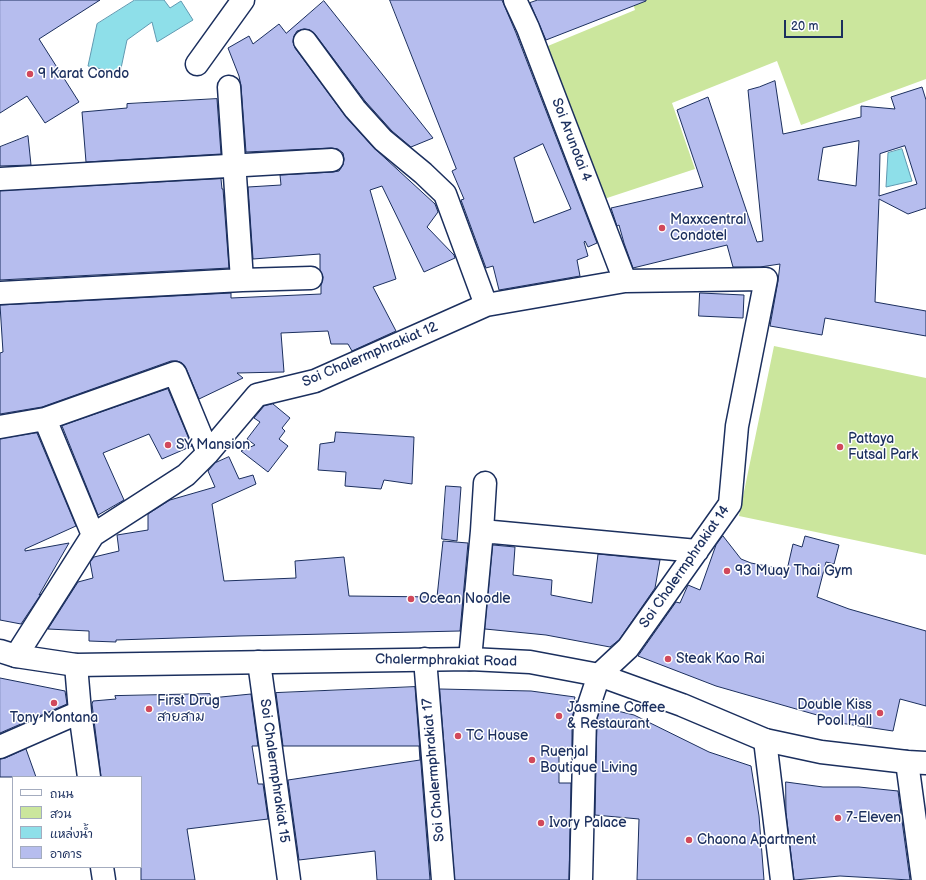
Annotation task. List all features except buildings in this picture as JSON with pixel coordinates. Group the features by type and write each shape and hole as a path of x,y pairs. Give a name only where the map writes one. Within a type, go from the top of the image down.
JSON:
{"street":[{"path":"197,64 243,0"},
{"name":"Soi Arunotai 4","path":"515,0 528,28 626,281"},
{"path":"305,41 355,109 383,140 444,194 486,304"},
{"path":"229,87 242,280"},
{"path":"0,178 332,160"},
{"path":"0,293 242,280 311,278"},
{"name":"Soi Chalermphrakiat 12","path":"8,653 92,535 186,475 208,453 257,396 315,381 486,304 626,281 766,279"},
{"name":"Soi Chalermphrakiat 14","path":"599,675 628,648 730,504 737,426 766,279"},
{"path":"0,427 45,419 175,373 208,453"},
{"path":"45,419 92,535"},
{"path":"470,659 485,484"},
{"path":"482,531 697,550"},
{"name":"Chalermphrakiat Road","path":"8,653 76,665 425,659 470,659 530,662 599,675 682,705 765,740 821,752 916,763"},
{"name":"Soi Chalermphrakiat 17","path":"425,659 443,880"},
{"name":"Soi Chalermphrakiat 15","path":"259,662 289,880"},
{"path":"76,665 80,712 89,776"},
{"path":"581,880 585,717 599,675"},
{"path":"0,747 80,712"},
{"path":"765,740 782,880"},
{"path":"916,763 923,880"},
{"path":"102,868 104,880"}],"green space":[{"path":"632,0 926,0 926,79 801,125 777,61 672,103 695,169 604,199 543,48 635,10"},
{"name":"Pattaya Futsal Park","path":"774,346 926,378 926,555 739,516"}],"water":[{"path":"135,0 164,0 170,8 181,1 193,20 157,42 152,22 127,40 120,73 88,66 97,24"},
{"path":"902,149 912,181 886,187 888,153"}],"place":[{"name":"9 Karat Condo","path":"30,74"},
{"name":"Maxxcentral Condotel","path":"662,228"},
{"name":"SY Mansion","path":"168,445"},
{"name":"Pattaya Futsal Park","path":"840,447"},
{"name":"93 Muay Thai Gym","path":"727,571"},
{"name":"Ocean Noodle","path":"411,599"},
{"name":"Steak Kao Rai","path":"668,659"},
{"name":"Tony Montana","path":"54,703"},
{"name":"First Drug สายสาม","path":"149,709"},
{"name":"Double Kiss Pool Hall","path":"880,713"},
{"name":"Jasmine Coffee & Restaurant","path":"559,716"},
{"name":"TC House","path":"458,736"},
{"name":"Ruenjal Boutique Living","path":"532,760"},
{"name":"7-Eleven","path":"838,818"},
{"name":"Ivory Palace","path":"541,823"},
{"name":"Chaona Apartment","path":"689,840"}]}
